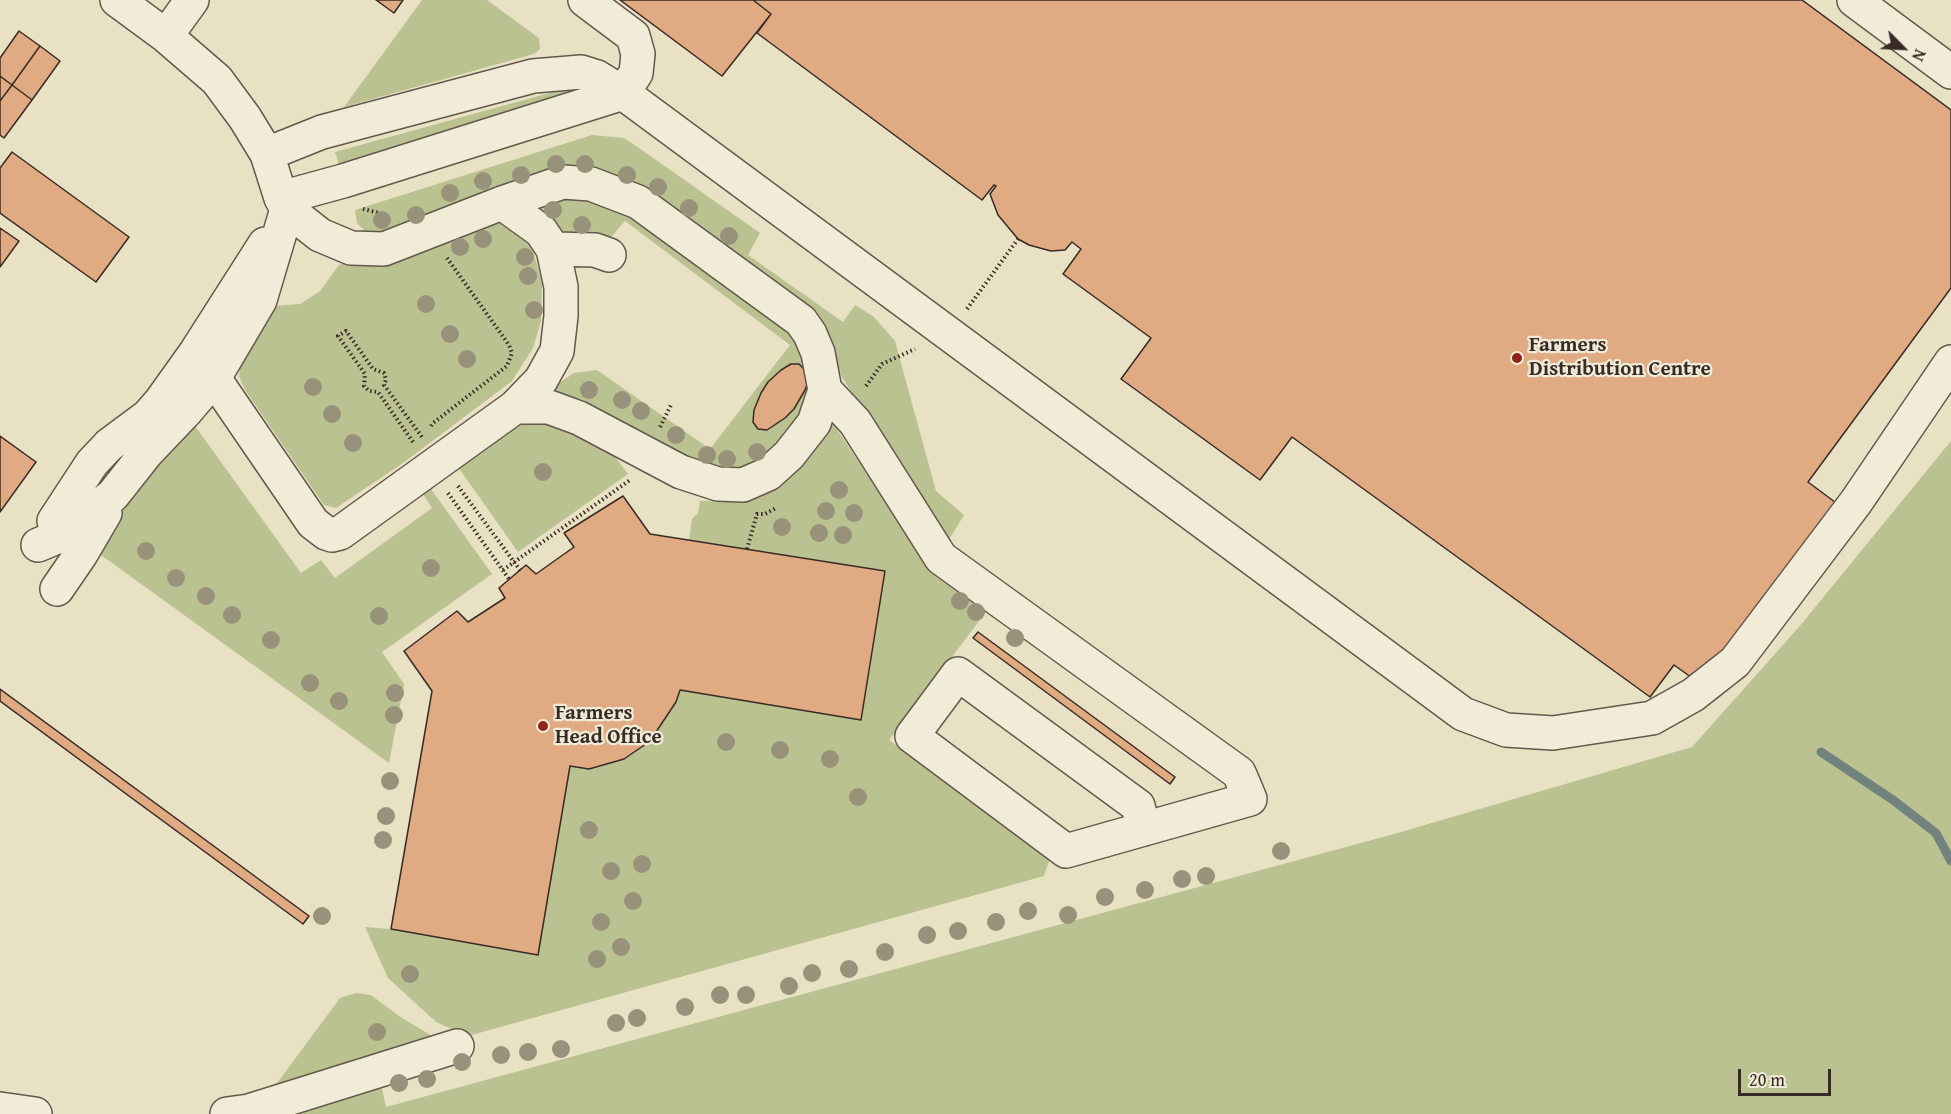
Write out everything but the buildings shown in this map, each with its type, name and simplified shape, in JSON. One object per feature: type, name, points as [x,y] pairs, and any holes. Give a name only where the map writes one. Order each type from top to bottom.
[{"type":"street","points":[[117,0],[166,36],[217,80],[245,118],[267,154],[284,204],[320,235],[351,248],[384,249],[563,182],[591,184],[638,202],[801,321],[810,334],[818,353],[825,390],[814,423],[789,455],[768,474],[743,485],[718,484],[681,472],[579,417],[549,407],[515,407]]},
{"type":"street","points":[[166,36],[192,0]]},
{"type":"street","points":[[205,365],[161,401],[148,416],[109,445],[92,463],[46,533],[69,532],[113,495],[147,452],[187,410],[205,365],[284,204],[343,181],[623,93],[636,73],[638,54],[633,36],[585,0]]},
{"type":"street","points":[[1854,0],[1951,72]]},
{"type":"street","points":[[267,154],[322,132],[534,76],[581,72],[597,77],[623,93],[1463,714],[1506,730],[1552,733],[1652,718],[1693,695],[1735,662],[1856,502],[1951,362]]},
{"type":"street","points":[[205,365],[314,523],[326,533],[333,535],[354,524],[515,407],[541,380],[557,351],[561,316],[561,287],[553,249],[541,231],[502,203]]},
{"type":"street","points":[[553,249],[596,250],[609,255]]},
{"type":"street","points":[[825,390],[855,422],[941,558],[1239,773],[1250,799],[1144,829],[1066,851],[912,736],[958,674],[1137,806],[1144,829]]},
{"type":"street","points":[[57,589],[102,519],[113,495]]},
{"type":"street","points":[[227,1114],[249,1111],[457,1047]]},
{"type":"street","points":[[0,1109],[35,1114]]},
{"type":"path","points":[[357,206],[367,211],[394,217],[420,235],[449,260],[509,345],[512,353],[507,366],[433,423],[430,434],[446,457]]},
{"type":"path","points":[[847,414],[882,364],[949,333],[1018,239]]},
{"type":"path","points":[[502,570],[633,477],[672,403]]},
{"type":"path","points":[[747,549],[757,514],[765,514],[775,509],[782,500]]},
{"type":"green space","points":[[422,0],[487,0],[539,38],[540,49],[534,54],[344,107]]},
{"type":"green space","points":[[564,89],[567,100],[339,164],[335,152]]},
{"type":"green space","points":[[592,135],[624,138],[639,148],[760,233],[748,255],[843,322],[855,305],[874,317],[895,341],[936,491],[964,515],[942,551],[842,377],[823,330],[602,176],[377,236],[365,231],[357,223],[355,210]]},
{"type":"green space","points":[[580,196],[625,207],[794,334],[808,356],[811,401],[770,457],[736,469],[714,467],[687,460],[582,399],[550,396],[553,387],[574,373],[597,370],[710,449],[790,345],[625,221],[606,243],[568,235],[542,218],[529,201]],"holes":[[[791,364],[799,364],[806,371],[805,390],[794,409],[767,430],[758,429],[753,422],[754,410],[761,393],[768,382],[781,370]]]},
{"type":"green space","points":[[496,222],[521,233],[533,250],[542,284],[541,321],[533,348],[512,381],[403,463],[336,508],[324,505],[245,390],[239,376],[242,351],[272,306],[300,304],[320,291],[339,265]]},
{"type":"green space","points":[[205,399],[213,408],[195,426],[301,573],[321,560],[335,578],[432,508],[421,491],[428,485],[492,574],[382,652],[404,684],[389,763],[94,550]]},
{"type":"green space","points":[[830,419],[921,555],[989,608],[889,740],[1051,856],[1044,876],[468,1036],[436,1022],[388,978],[365,927],[391,929],[537,955],[570,766],[589,769],[625,759],[643,746],[656,732],[676,702],[680,690],[861,720],[885,571],[689,540],[692,519],[698,513],[700,501],[737,500]]},
{"type":"green space","points":[[533,420],[566,421],[610,450],[628,474],[518,552],[456,464],[502,430]]},
{"type":"green space","points":[[1951,441],[1951,1114],[268,1114],[380,1080],[386,1107],[1394,834],[1692,747],[1799,627]]},
{"type":"green space","points":[[356,993],[371,995],[399,1016],[445,1044],[269,1094],[340,998]]},
{"type":"waterway","points":[[1821,752],[1893,800],[1936,833],[1951,861]]},
{"type":"place","name":"Farmers Distribution Centre","points":[[1517,358]]},
{"type":"place","name":"Farmers Head Office","points":[[543,726]]}]
